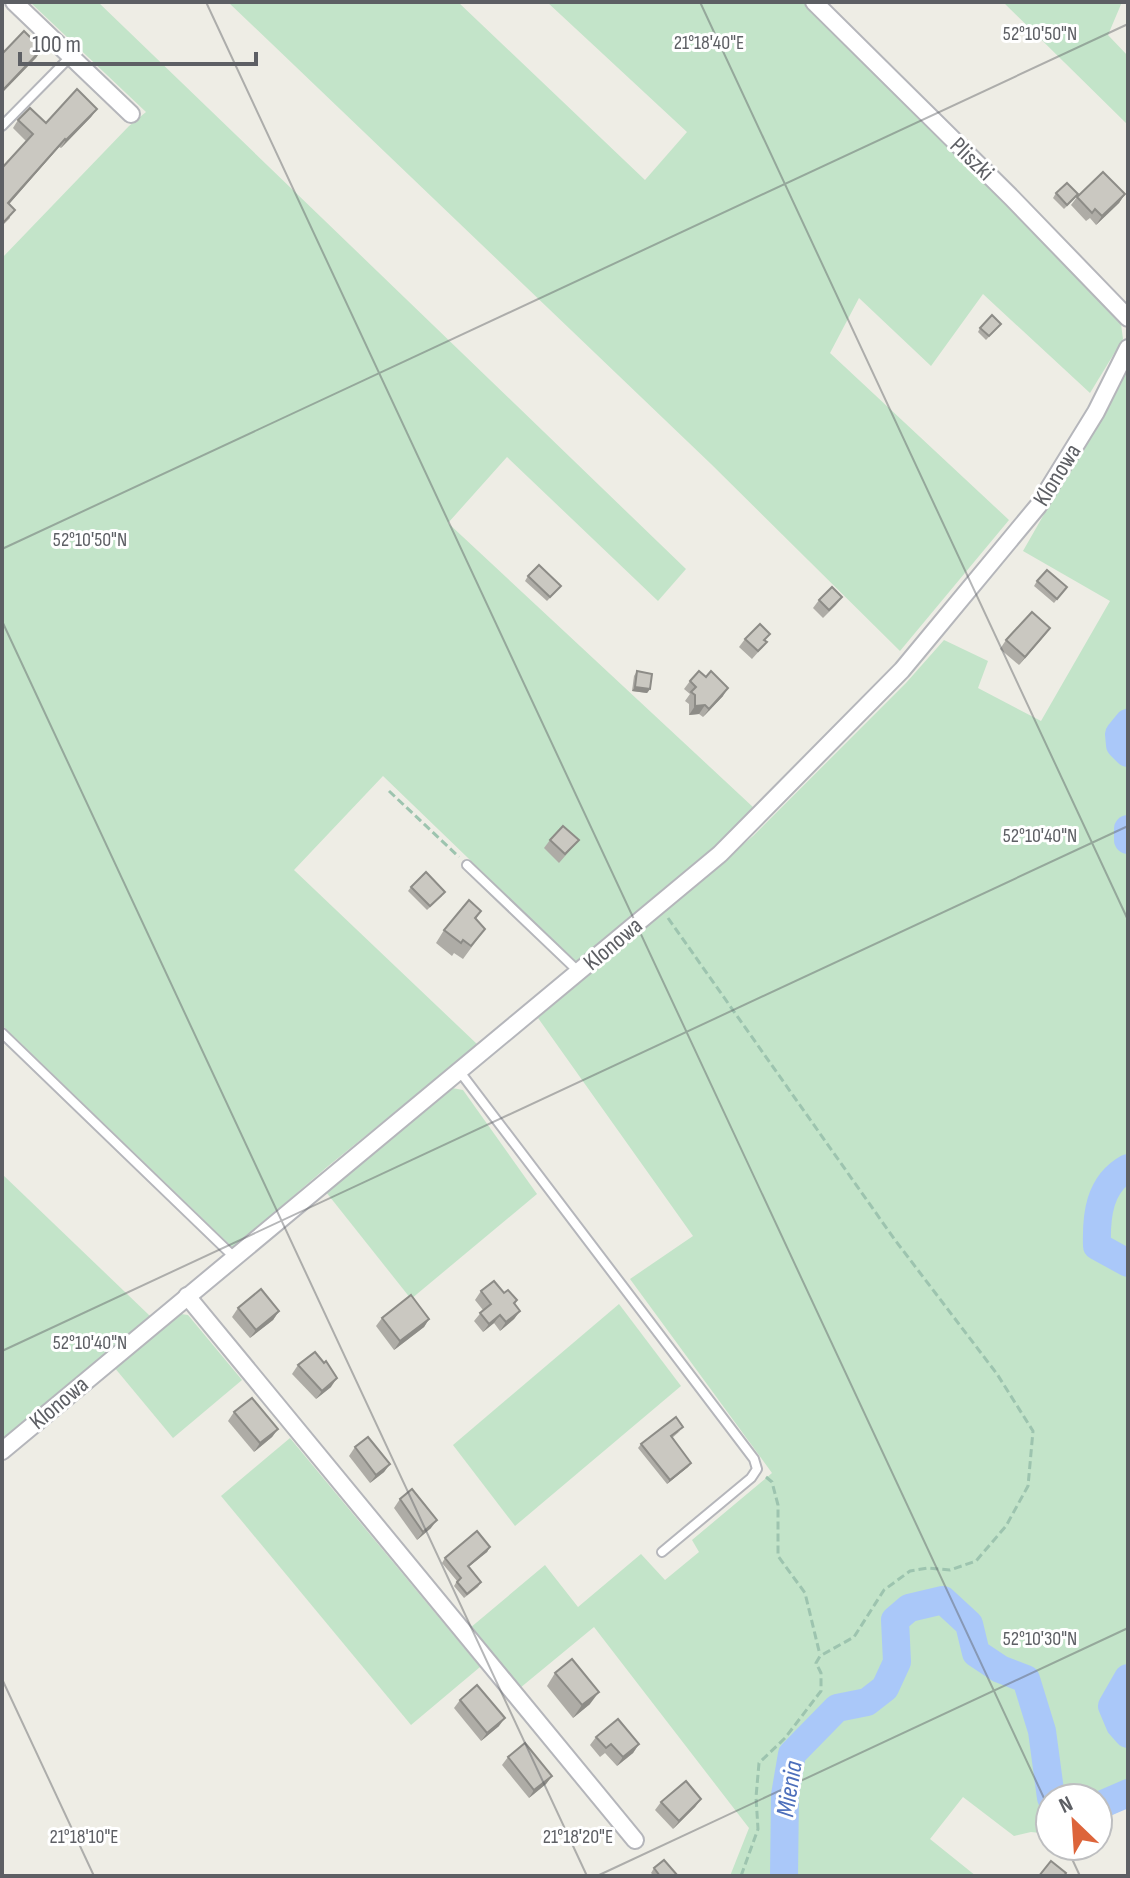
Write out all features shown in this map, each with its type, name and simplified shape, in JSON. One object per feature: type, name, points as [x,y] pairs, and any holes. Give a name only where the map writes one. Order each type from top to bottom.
[{"type":"street","points":[[14,2],[131,114]]},
{"type":"street","name":"Pliszki","points":[[814,2],[1128,318]]},
{"type":"street","name":"Klonowa","points":[[2,1451],[720,854],[902,670],[1038,506],[1096,412],[1128,348]]},
{"type":"street","points":[[187,1296],[635,1840]]},
{"type":"lane","points":[[2,126],[71,56]]},
{"type":"lane","points":[[467,865],[579,973]]},
{"type":"lane","points":[[2,1033],[233,1256]]},
{"type":"lane","points":[[460,1072],[754,1459],[757,1469],[751,1478],[662,1552]]},
{"type":"path","points":[[389,791],[467,865]]},
{"type":"path","points":[[659,905],[895,1240],[997,1374],[1033,1431],[1028,1486],[1006,1526],[976,1561],[950,1570],[928,1568],[910,1571],[884,1590],[854,1637],[820,1656],[816,1663],[821,1673],[821,1691],[785,1738],[759,1763],[756,1797],[758,1829],[741,1876]]},
{"type":"path","points":[[757,1469],[772,1482],[778,1505],[778,1556],[805,1593],[820,1656]]},
{"type":"green space","points":[[30,2],[98,2],[686,569],[658,601],[507,457],[448,523],[754,808],[710,855],[642,908],[578,964],[383,776],[294,870],[478,1045],[233,1248],[2,1025],[2,258],[146,112]]},
{"type":"green space","points":[[228,2],[458,2],[645,180],[687,132],[547,2],[807,2],[982,178],[1121,324],[1123,339],[1090,393],[983,294],[931,366],[859,298],[830,353],[1009,520],[900,651],[711,464]]},
{"type":"green space","points":[[1003,2],[1122,2],[1108,35],[1128,56],[1128,125]]},
{"type":"green space","points":[[1128,367],[1128,1807],[1114,1814],[1114,1782],[1034,1782],[1034,1832],[1014,1836],[963,1797],[930,1839],[976,1876],[730,1876],[749,1828],[594,1627],[520,1688],[470,1628],[545,1565],[578,1607],[641,1554],[665,1580],[699,1552],[692,1540],[772,1473],[630,1279],[693,1236],[538,1018],[753,836],[906,683],[944,640],[988,661],[978,688],[1041,721],[1110,601],[1023,551]]},
{"type":"green space","points":[[452,1088],[463,1090],[537,1194],[411,1299],[326,1192]]},
{"type":"green space","points":[[2,1174],[150,1316],[2,1439]]},
{"type":"green space","points":[[619,1304],[681,1386],[515,1526],[453,1445]]},
{"type":"green space","points":[[181,1314],[188,1315],[242,1380],[173,1438],[114,1367]]},
{"type":"green space","points":[[290,1438],[480,1667],[411,1725],[221,1496]]},
{"type":"water","points":[[1128,705],[1128,736],[1111,733]]},
{"type":"building","points":[[24,31],[42,49],[2,91],[2,54]]},
{"type":"building","points":[[77,89],[97,109],[65,139],[8,203],[15,210],[2,224],[2,168],[33,134],[18,120],[30,108],[46,123]]},
{"type":"building","points":[[1103,172],[1125,194],[1102,216],[1095,209],[1092,213],[1077,197]]},
{"type":"building","points":[[1067,183],[1078,194],[1067,205],[1056,193]]},
{"type":"building","points":[[992,315],[1001,324],[989,336],[980,328]]},
{"type":"building","points":[[539,565],[561,586],[550,597],[528,576]]},
{"type":"building","points":[[1047,570],[1067,587],[1057,599],[1037,581]]},
{"type":"building","points":[[832,587],[842,597],[829,610],[819,600]]},
{"type":"building","points":[[1032,612],[1050,628],[1025,657],[1006,640]]},
{"type":"building","points":[[760,624],[770,634],[758,651],[745,639]]},
{"type":"building","points":[[637,671],[652,674],[650,689],[635,687]]},
{"type":"building","points":[[699,671],[706,677],[711,671],[728,688],[709,709],[705,705],[695,706],[695,695],[691,692],[696,687],[690,681]]},
{"type":"building","points":[[563,826],[579,840],[565,854],[550,840]]},
{"type":"building","points":[[426,872],[445,892],[430,906],[411,887]]},
{"type":"building","points":[[469,900],[481,911],[475,918],[485,929],[471,946],[463,940],[461,943],[444,930]]},
{"type":"building","points":[[494,1281],[504,1293],[508,1290],[517,1300],[514,1303],[520,1311],[506,1322],[500,1315],[489,1324],[480,1313],[491,1304],[481,1291]]},
{"type":"building","points":[[261,1289],[279,1311],[256,1330],[238,1308]]},
{"type":"building","points":[[411,1295],[429,1319],[400,1341],[382,1318]]},
{"type":"building","points":[[315,1352],[324,1363],[326,1361],[337,1378],[322,1391],[298,1365]]},
{"type":"building","points":[[252,1398],[278,1429],[260,1443],[234,1412]]},
{"type":"building","points":[[676,1417],[683,1427],[671,1436],[691,1463],[670,1480],[641,1444]]},
{"type":"building","points":[[368,1437],[390,1464],[376,1475],[355,1447]]},
{"type":"building","points":[[412,1489],[437,1520],[423,1532],[400,1499]]},
{"type":"building","points":[[477,1531],[490,1547],[468,1566],[481,1582],[467,1594],[457,1582],[461,1578],[445,1558]]},
{"type":"building","points":[[572,1659],[599,1692],[582,1705],[555,1673]]},
{"type":"building","points":[[477,1685],[505,1718],[487,1733],[460,1700]]},
{"type":"building","points":[[618,1719],[639,1744],[623,1757],[611,1744],[606,1748],[596,1737]]},
{"type":"building","points":[[525,1743],[552,1776],[534,1790],[508,1757]]},
{"type":"building","points":[[686,1781],[701,1799],[679,1821],[661,1802]]},
{"type":"building","points":[[664,1860],[678,1876],[660,1876],[654,1868]]},
{"type":"building","points":[[1050,1862],[1066,1873],[1064,1876],[1039,1876]]},
{"type":"waterway","name":"Mienia","points":[[1128,723],[1119,734],[1120,745],[1128,753]]},
{"type":"waterway","name":"Mienia","points":[[1128,829],[1128,840]]},
{"type":"waterway","name":"Mienia","points":[[1128,1168],[1105,1192],[1097,1235],[1097,1246],[1128,1263]]},
{"type":"waterway","name":"Mienia","points":[[784,1876],[785,1795],[792,1754],[837,1708],[867,1702],[885,1688],[897,1662],[895,1620],[909,1608],[943,1600],[969,1624],[976,1653],[1000,1669],[1026,1679],[1042,1731],[1049,1782]]},
{"type":"waterway","name":"Mienia","points":[[1128,1678],[1112,1706],[1120,1725],[1128,1734]]},
{"type":"waterway","name":"Mienia","points":[[1114,1799],[1128,1793]]}]
